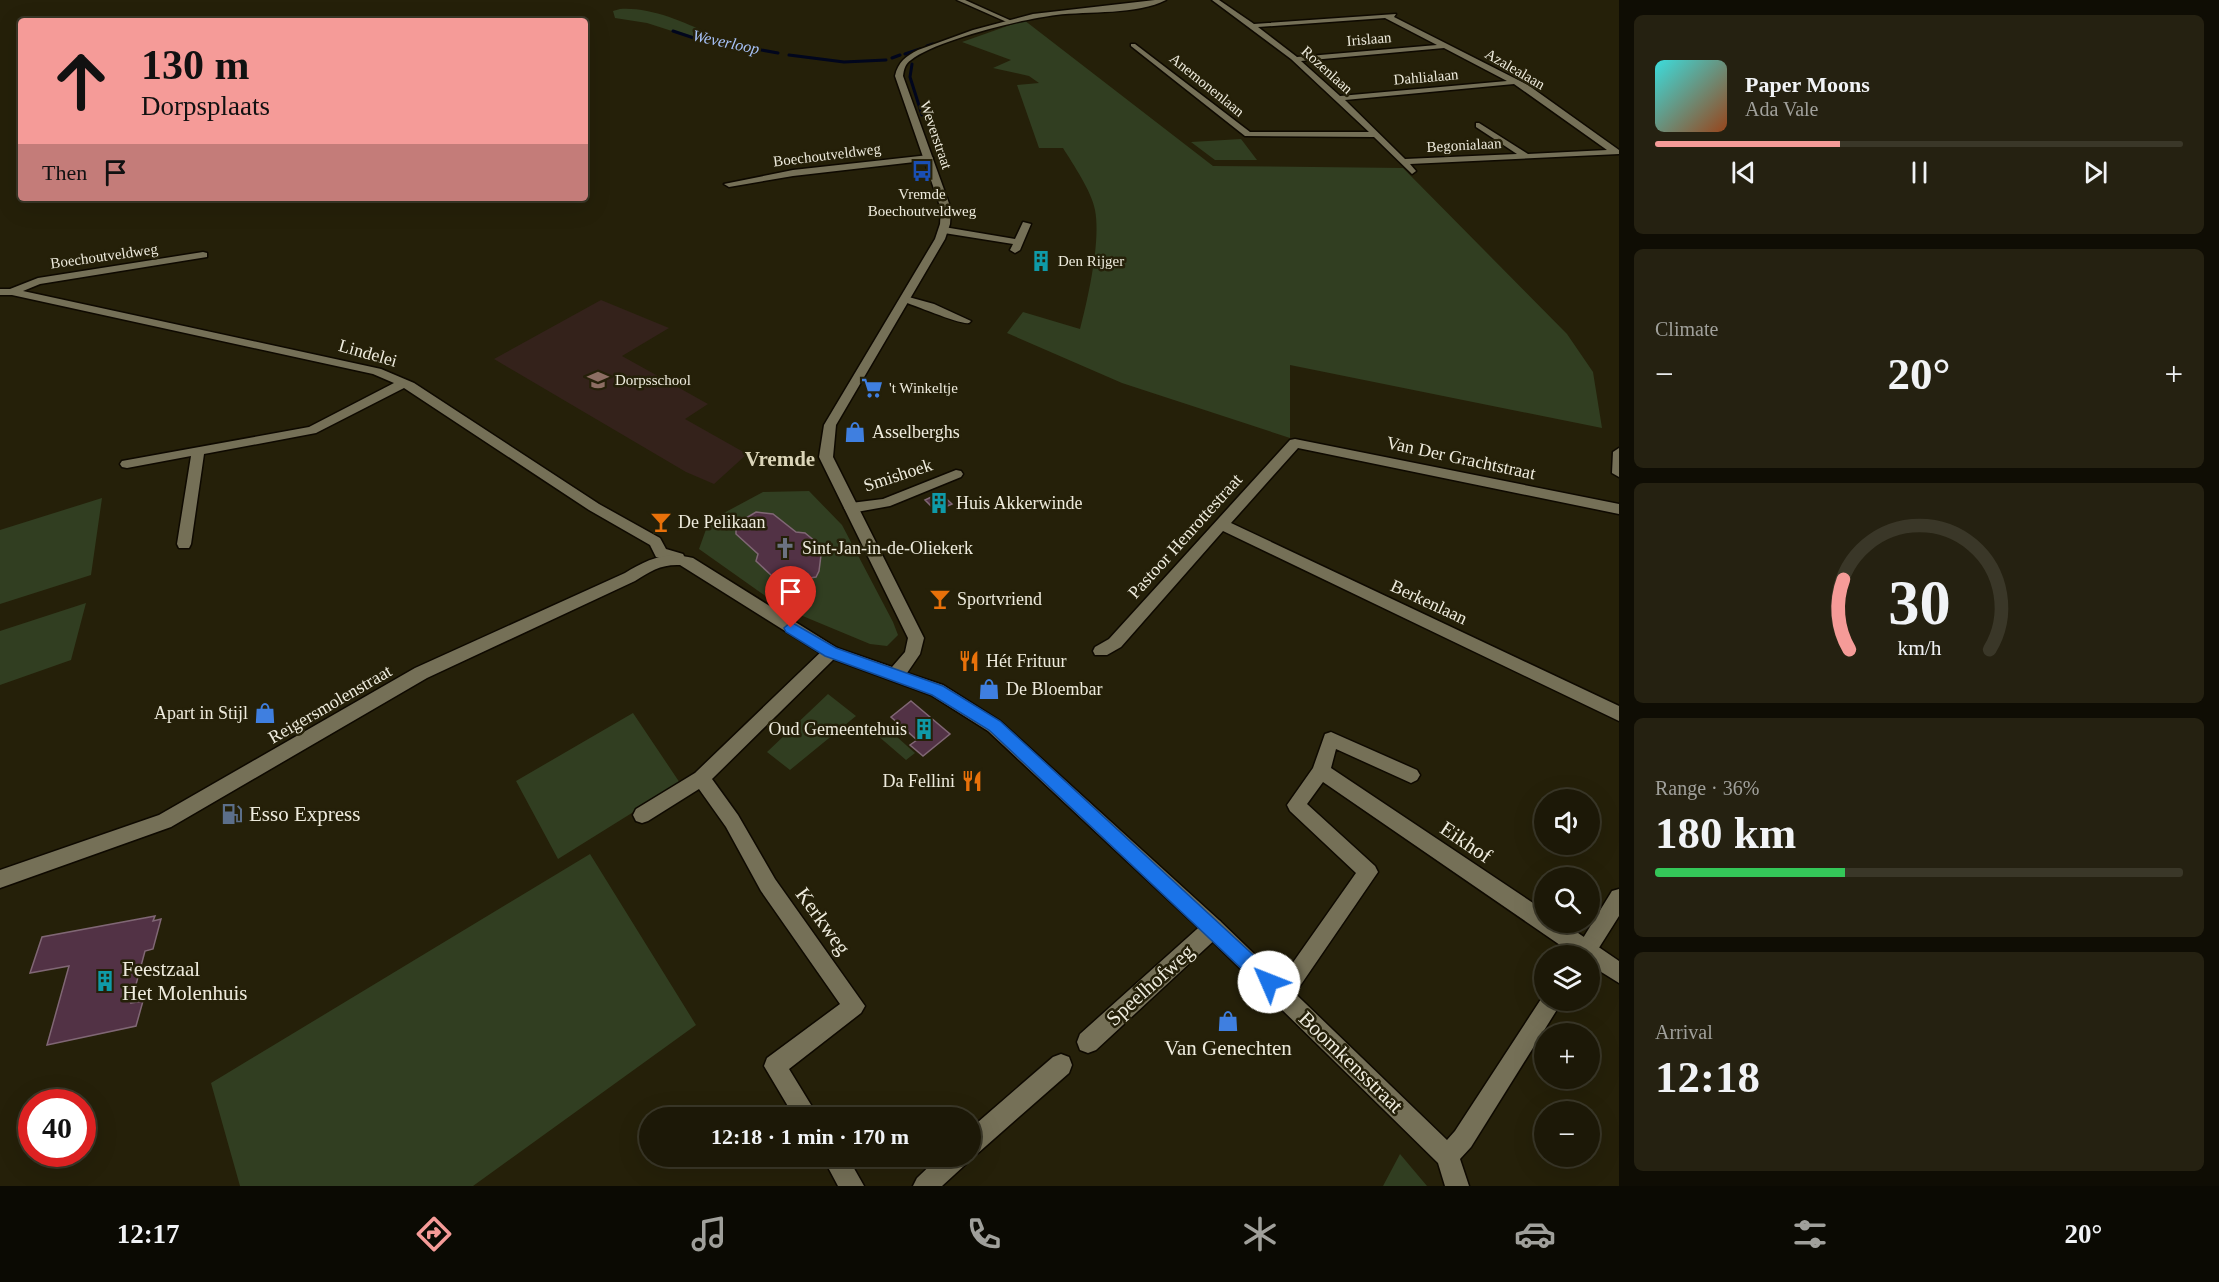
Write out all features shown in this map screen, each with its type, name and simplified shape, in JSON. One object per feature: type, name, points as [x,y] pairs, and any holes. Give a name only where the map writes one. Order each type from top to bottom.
[{"type":"street","points":[[960,0],[1011,22]]},
{"type":"street","name":"Weverstraat","points":[[944,230],[946,209],[899,76],[904,62],[920,52],[1011,22],[1043,14],[1131,7],[1163,0]]},
{"type":"street","name":"Rozenlaan","points":[[1215,0],[1256,25],[1339,98],[1412,171]]},
{"type":"street","name":"Azalealaan","points":[[1256,25],[1385,15],[1515,82],[1616,152]]},
{"type":"street","name":"Anemonenlaan","points":[[1133,45],[1248,134],[1375,135]]},
{"type":"street","name":"Irislaan","points":[[1295,59],[1445,46]]},
{"type":"street","name":"Dahlialaan","points":[[1339,98],[1515,82]]},
{"type":"street","name":"Begonialaan","points":[[1479,125],[1526,156]]},
{"type":"street","name":"Begonialaan","points":[[1402,162],[1616,152]]},
{"type":"street","name":"Boechoutveldweg","points":[[729,184],[793,173],[928,158]]},
{"type":"street","points":[[895,676],[912,654],[916,638],[826,457],[830,425],[944,230],[1016,246],[1026,224]]},
{"type":"street","name":"Boechoutveldweg","points":[[6,292],[38,281],[203,255]]},
{"type":"street","name":"Lindelei","points":[[6,292],[377,370],[404,383],[594,507],[655,542],[661,553],[678,558],[831,652]]},
{"type":"street","points":[[905,299],[930,306],[964,321]]},
{"type":"street","points":[[127,464],[312,430],[404,383]]},
{"type":"street","name":"Van Der Grachtstraat","points":[[1295,443],[1619,509]]},
{"type":"street","name":"Pastoor Henrottestraat","points":[[1101,651],[1115,643],[1295,443]]},
{"type":"street","points":[[184,544],[198,451]]},
{"type":"street","points":[[1619,452],[1619,473]]},
{"type":"street","name":"Smishoek","points":[[851,508],[885,503],[956,474]]},
{"type":"street","name":"Berkenlaan","points":[[1222,525],[1619,714]]},
{"type":"street","name":"Reigersmolenstraat","points":[[0,879],[165,821],[421,674],[630,577],[653,562],[678,558]]},
{"type":"street","points":[[642,815],[701,778],[831,652]]},
{"type":"street","name":"Boomkensstraat","points":[[831,652],[937,690],[994,726],[1213,928],[1448,1156]]},
{"type":"street","points":[[1282,995],[1368,872],[1296,805],[1321,771],[1331,739],[1411,775]]},
{"type":"street","name":"Eikhof","points":[[1321,771],[1571,945]]},
{"type":"street","name":"Kerkweg","points":[[701,778],[732,822],[768,885],[854,1006],[774,1066],[801,1107]]},
{"type":"street","points":[[1588,945],[1619,898]]},
{"type":"street","name":"Speelhofweg","points":[[1088,1042],[1213,928]]},
{"type":"street","name":"Eikhof","points":[[1600,963],[1619,974]]},
{"type":"street","points":[[1457,1186],[1448,1156],[1463,1138],[1545,1011]]},
{"type":"street","points":[[981,1135],[1061,1065]]},
{"type":"street","points":[[840,1167],[852,1186]]},
{"type":"street","points":[[925,1186],[946,1167]]},
{"type":"shaded area","name":"Dorpsschool","points":[[601,300],[669,328],[622,356],[708,404],[685,419],[747,454],[714,484],[686,472],[494,359]]},
{"type":"green space","points":[[620,9],[654,13],[709,34],[701,38],[781,53],[700,40],[647,23],[615,18],[613,11]]},
{"type":"green space","points":[[1024,20],[1213,166],[1403,168],[1567,334],[1593,372],[1602,428],[1290,365],[1290,438],[1122,383],[1007,333],[1023,312],[1080,329],[1090,286],[1096,237],[1093,203],[1082,178],[1063,148],[1039,148],[1017,85],[1039,83],[1029,76],[993,68],[1011,60],[962,42]]},
{"type":"green space","points":[[1241,139],[1257,160],[1215,160],[1191,142]]},
{"type":"green space","points":[[809,491],[842,525],[893,622],[898,635],[887,646],[870,644],[781,607],[699,549],[709,521],[763,492]]},
{"type":"green space","points":[[102,498],[91,575],[0,604],[0,530]]},
{"type":"green space","points":[[86,603],[71,660],[0,685],[0,631]]},
{"type":"green space","points":[[828,694],[856,716],[790,770],[767,752]]},
{"type":"green space","points":[[633,713],[680,783],[558,859],[516,781]]},
{"type":"green space","points":[[879,721],[915,753],[906,760],[870,729]]},
{"type":"green space","points":[[590,854],[696,1025],[473,1186],[240,1186],[211,1083]]},
{"type":"green space","points":[[1400,1154],[1427,1186],[1383,1186]]},
{"type":"building","name":"Huis Akkerwinde","points":[[940,493],[952,504],[936,511],[925,500]]},
{"type":"building","name":"Sint-Jan-in-de-Oliekerk","points":[[756,512],[773,514],[796,532],[805,533],[822,547],[816,577],[803,579],[794,575],[772,576],[756,561],[758,554],[736,534],[736,524]]},
{"type":"building","name":"Oud Gemeentehuis","points":[[911,701],[950,734],[923,756],[910,745],[917,740],[891,717]]},
{"type":"building","name":"Feestzaal Het Molenhuis","points":[[155,916],[153,921],[161,919],[153,949],[145,951],[131,1003],[143,1001],[136,1026],[47,1045],[69,966],[30,973],[42,937]]},
{"type":"waterway","name":"Weverloop","points":[[673,31],[694,38],[778,53]]},
{"type":"waterway","name":"Weverloop","points":[[927,46],[933,44]]},
{"type":"waterway","name":"Weverloop","points":[[905,54],[920,49]]},
{"type":"waterway","name":"Weverloop","points":[[789,55],[844,62],[886,60]]},
{"type":"waterway","name":"Weverloop","points":[[892,58],[900,55]]},
{"type":"waterway","points":[[912,64],[910,77],[922,115]]},
{"type":"place","name":"Vremde Boechoutveldweg","points":[[922,171]]},
{"type":"place","name":"Den Rijger","points":[[1041,261]]},
{"type":"place","name":"Dorpsschool","points":[[598,380]]},
{"type":"place","name":"'t Winkeltje","points":[[872,388]]},
{"type":"place","name":"Asselberghs","points":[[855,432]]},
{"type":"place","name":"Huis Akkerwinde","points":[[939,503]]},
{"type":"place","name":"De Pelikaan","points":[[661,522]]},
{"type":"place","name":"Sint-Jan-in-de-Oliekerk","points":[[785,548]]},
{"type":"place","name":"Sportvriend","points":[[940,599]]},
{"type":"place","name":"Hét Frituur","points":[[969,661]]},
{"type":"place","name":"De Bloembar","points":[[989,689]]},
{"type":"place","name":"Apart in Stijl","points":[[265,713]]},
{"type":"place","name":"Oud Gemeentehuis","points":[[924,729]]},
{"type":"place","name":"Da Fellini","points":[[972,781]]},
{"type":"place","name":"Esso Express","points":[[232,814]]},
{"type":"place","name":"Feestzaal Het Molenhuis","points":[[105,981]]},
{"type":"place","name":"Van Genechten","points":[[1228,1021]]},
{"type":"district","name":"Vremde","points":[[780,459]]},
{"type":"route","points":[[791,628],[831,652],[937,690],[994,726],[1269,982]]}]
